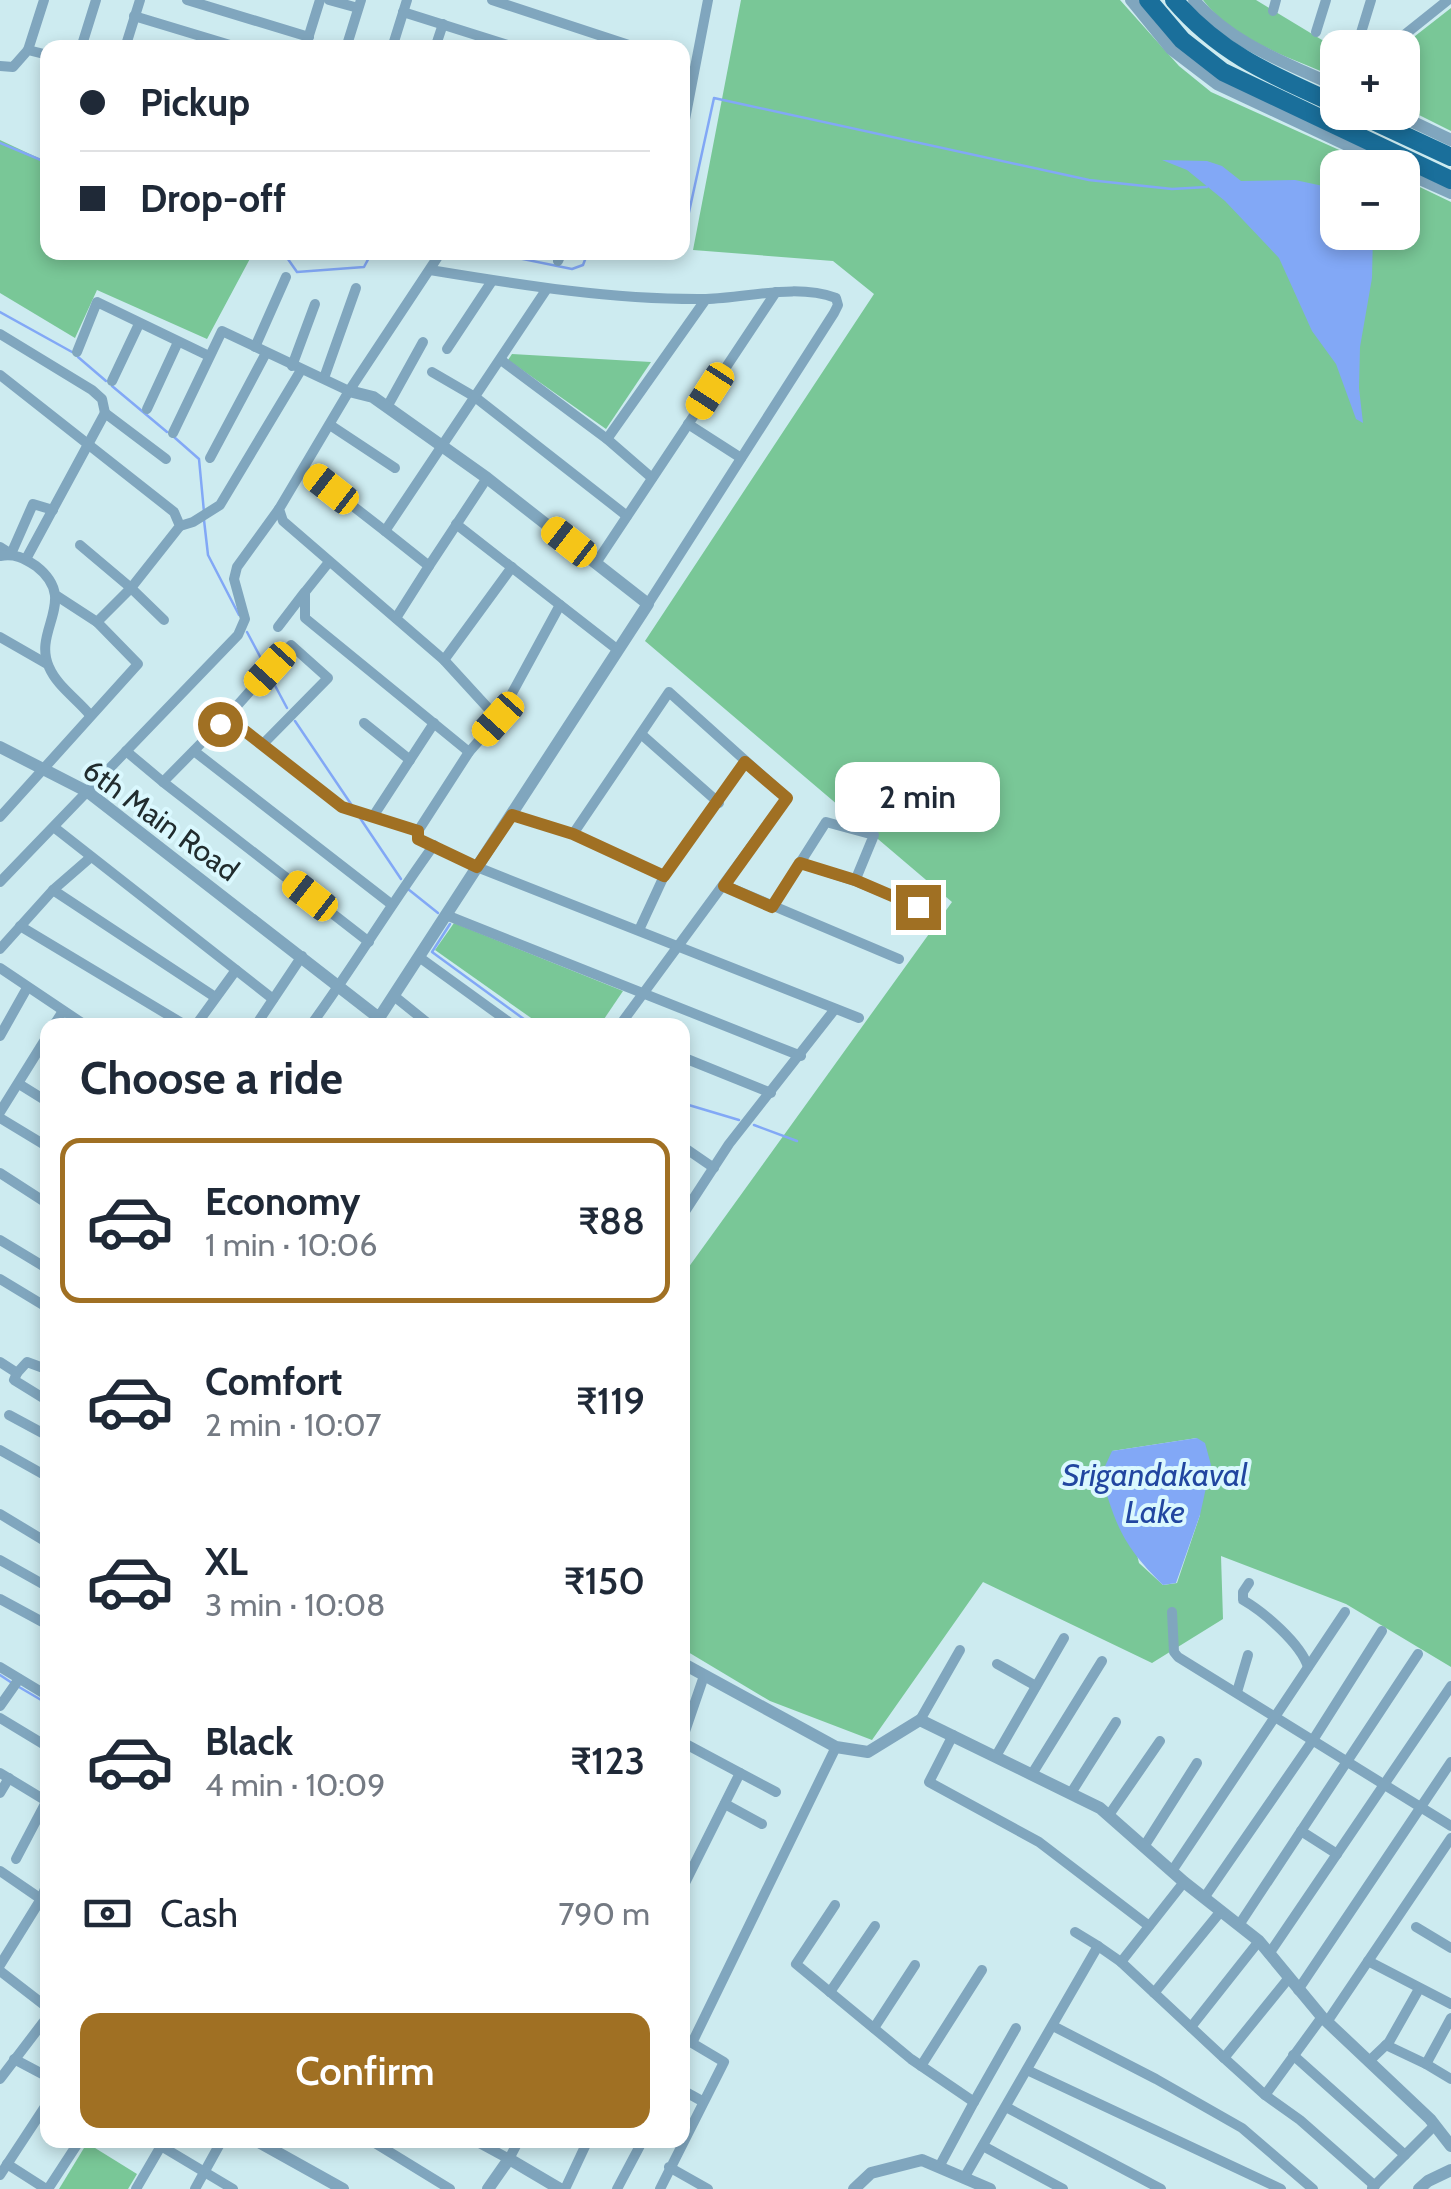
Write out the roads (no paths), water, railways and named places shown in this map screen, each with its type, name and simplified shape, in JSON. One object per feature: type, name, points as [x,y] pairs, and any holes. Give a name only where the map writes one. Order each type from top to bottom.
[{"type":"main road","points":[[1148,0],[1182,40],[1223,72],[1451,180]]},
{"type":"main road","points":[[1174,0],[1197,26],[1233,55],[1320,96]]},
{"type":"main road","points":[[1393,130],[1451,157]]},
{"type":"street","points":[[0,66],[13,67],[28,50],[44,0]]},
{"type":"street","points":[[84,40],[96,0]]},
{"type":"street","points":[[126,40],[140,0]]},
{"type":"street","points":[[188,0],[301,40]]},
{"type":"street","points":[[308,40],[320,0]]},
{"type":"street","points":[[330,0],[359,4],[348,40]]},
{"type":"street","points":[[394,40],[407,0]]},
{"type":"street","points":[[492,0],[614,40]]},
{"type":"street","points":[[690,85],[708,0]]},
{"type":"street","points":[[1131,0],[1171,50],[1217,84],[1358,150]]},
{"type":"street","points":[[1194,0],[1207,16],[1243,42],[1320,78]]},
{"type":"street","points":[[1316,32],[1326,0]]},
{"type":"street","points":[[1362,30],[1370,0]]},
{"type":"street","points":[[1410,30],[1448,0]]},
{"type":"street","points":[[403,12],[492,40]]},
{"type":"street","points":[[134,16],[214,40]]},
{"type":"street","points":[[438,40],[443,24]]},
{"type":"street","points":[[475,40],[477,35]]},
{"type":"street","points":[[28,50],[40,53]]},
{"type":"street","points":[[690,64],[695,66]]},
{"type":"street","points":[[1420,125],[1451,140]]},
{"type":"street","points":[[1420,179],[1451,194]]},
{"type":"street","points":[[0,882],[238,635],[245,620],[234,578],[237,566],[279,509],[350,391],[436,260]]},
{"type":"street","points":[[380,1018],[838,305],[836,298],[826,294],[776,292],[706,299],[546,290],[431,268]]},
{"type":"street","points":[[255,347],[286,277]]},
{"type":"street","points":[[447,349],[492,281]]},
{"type":"street","points":[[324,378],[356,288]]},
{"type":"street","points":[[385,532],[546,290]]},
{"type":"street","points":[[596,562],[776,292]]},
{"type":"street","points":[[607,439],[706,299]]},
{"type":"street","points":[[77,352],[97,302],[209,356]]},
{"type":"street","points":[[97,622],[132,588],[180,526],[220,505],[296,368],[315,304]]},
{"type":"street","points":[[112,381],[139,324]]},
{"type":"street","points":[[173,433],[222,331],[296,368],[373,398],[486,478],[648,604]]},
{"type":"street","points":[[0,334],[92,390],[102,399],[105,413],[26,559]]},
{"type":"street","points":[[147,408],[178,342]]},
{"type":"street","points":[[387,408],[424,342]]},
{"type":"street","points":[[210,458],[266,353]]},
{"type":"street","points":[[501,360],[607,439],[652,478]]},
{"type":"street","points":[[432,372],[475,397],[627,516]]},
{"type":"street","points":[[0,375],[174,512],[180,526]]},
{"type":"street","points":[[105,413],[166,460]]},
{"type":"street","points":[[688,424],[741,458]]},
{"type":"street","points":[[330,425],[394,468]]},
{"type":"street","points":[[304,468],[428,566]]},
{"type":"street","points":[[396,618],[486,478]]},
{"type":"street","points":[[2,813],[46,770],[90,714],[138,664],[97,622],[57,596],[44,572],[26,559],[4,552],[33,504],[53,510]]},
{"type":"street","points":[[279,509],[283,522],[444,660],[498,719]]},
{"type":"street","points":[[456,524],[618,650]]},
{"type":"street","points":[[80,546],[164,620]]},
{"type":"street","points":[[278,627],[329,562]]},
{"type":"street","points":[[444,660],[512,568]]},
{"type":"street","points":[[305,592],[305,618],[470,752]]},
{"type":"street","points":[[47,664],[46,645],[57,596]]},
{"type":"street","points":[[560,605],[498,719],[470,752],[418,831],[418,839],[477,867],[859,1018]]},
{"type":"street","points":[[0,637],[47,664],[90,714]]},
{"type":"street","points":[[163,782],[291,645],[328,678],[262,744]]},
{"type":"street","points":[[573,834],[669,692],[787,798],[625,1018]]},
{"type":"street","points":[[227,717],[342,807],[418,831]]},
{"type":"street","points":[[364,722],[410,760]]},
{"type":"street","points":[[374,815],[434,723]]},
{"type":"street","points":[[641,734],[719,803]]},
{"type":"street","name":"6th Main Road","points":[[0,747],[88,792],[340,986],[373,1018]]},
{"type":"street","points":[[126,751],[369,942]]},
{"type":"street","points":[[194,751],[390,904]]},
{"type":"street","points":[[639,930],[664,876],[745,762]]},
{"type":"street","points":[[512,815],[573,834],[664,876]]},
{"type":"street","points":[[772,907],[826,822],[874,835],[855,880]]},
{"type":"street","points":[[55,828],[273,999]]},
{"type":"street","points":[[316,1018],[369,942],[390,904],[434,846]]},
{"type":"street","points":[[0,949],[53,890],[90,857]]},
{"type":"street","points":[[800,863],[855,880],[918,907]]},
{"type":"street","points":[[724,886],[900,960]]},
{"type":"street","points":[[53,890],[215,997]]},
{"type":"street","points":[[446,915],[801,1056]]},
{"type":"street","points":[[20,926],[173,1018]]},
{"type":"street","points":[[261,1018],[302,956]]},
{"type":"street","points":[[419,957],[503,1018]]},
{"type":"street","points":[[0,968],[74,1018]]},
{"type":"street","points":[[201,1018],[236,970]]},
{"type":"street","points":[[0,1036],[4,1019],[27,988]]},
{"type":"street","points":[[394,996],[421,1018]]},
{"type":"street","points":[[690,1198],[835,1009]]},
{"type":"street","points":[[58,1018],[63,1011]]},
{"type":"street","points":[[40,1055],[0,1115],[40,1142]]},
{"type":"street","points":[[690,1061],[770,1093]]},
{"type":"street","points":[[19,1084],[40,1097]]},
{"type":"street","points":[[690,1152],[714,1168]]},
{"type":"street","points":[[0,1173],[40,1199]]},
{"type":"street","points":[[0,1240],[40,1263]]},
{"type":"street","points":[[0,1279],[40,1303]]},
{"type":"street","points":[[0,1362],[17,1372]]},
{"type":"street","points":[[40,1367],[27,1362],[14,1380],[40,1395]]},
{"type":"street","points":[[9,1415],[40,1432]]},
{"type":"street","points":[[0,1450],[40,1472]]},
{"type":"street","points":[[0,1514],[40,1538]]},
{"type":"street","points":[[0,1560],[40,1582]]},
{"type":"street","points":[[1250,1583],[1242,1592],[1243,1600],[1257,1607],[1304,1652],[1308,1667]]},
{"type":"street","points":[[0,1600],[40,1621]]},
{"type":"street","points":[[1172,1612],[1174,1652],[1178,1658],[1451,1826]]},
{"type":"street","points":[[1172,1871],[1345,1612]]},
{"type":"street","points":[[1204,1898],[1313,1740],[1382,1631]]},
{"type":"street","points":[[996,1756],[1064,1638]]},
{"type":"street","points":[[690,1668],[836,1747],[868,1752],[920,1720],[960,1650]]},
{"type":"street","points":[[1238,1925],[1418,1654]]},
{"type":"street","points":[[1237,1692],[1248,1655]]},
{"type":"street","points":[[1032,1774],[1102,1662]]},
{"type":"street","points":[[997,1664],[1036,1686]]},
{"type":"street","points":[[0,1667],[17,1683],[40,1693]]},
{"type":"street","points":[[690,1719],[704,1676]]},
{"type":"street","points":[[0,1706],[17,1683]]},
{"type":"street","points":[[1269,1954],[1451,1686]]},
{"type":"street","points":[[0,1718],[40,1742]]},
{"type":"street","points":[[920,1720],[1109,1815],[1184,1882],[1259,1941],[1324,2019],[1435,2125],[1451,2146]]},
{"type":"street","points":[[1071,1793],[1116,1722]]},
{"type":"street","points":[[953,1734],[929,1782],[1039,1842],[1149,1926]]},
{"type":"street","points":[[1109,1815],[1160,1741]]},
{"type":"street","points":[[690,1744],[776,1792]]},
{"type":"street","points":[[690,2035],[836,1747]]},
{"type":"street","points":[[1298,1990],[1451,1762]]},
{"type":"street","points":[[1145,1846],[1197,1763]]},
{"type":"street","points":[[690,1873],[740,1773]]},
{"type":"street","points":[[0,1793],[4,1775],[40,1798]]},
{"type":"street","points":[[724,1804],[762,1824]]},
{"type":"street","points":[[16,1860],[40,1815]]},
{"type":"street","points":[[1301,1831],[1337,1854]]},
{"type":"street","points":[[1265,2095],[1368,1961],[1451,1838]]},
{"type":"street","points":[[0,1871],[40,1898]]},
{"type":"street","points":[[1121,1962],[1184,1882]]},
{"type":"street","points":[[40,1901],[0,1968],[40,2001]]},
{"type":"street","points":[[835,1906],[796,1964],[922,2066],[974,2102]]},
{"type":"street","points":[[1154,1993],[1221,1912]]},
{"type":"street","points":[[830,1992],[875,1926]]},
{"type":"street","points":[[1416,1927],[1451,1948]]},
{"type":"street","points":[[1075,1932],[1121,1962],[1265,2095],[1300,2120],[1373,2187],[1435,2125]]},
{"type":"street","points":[[1191,2027],[1259,1941]]},
{"type":"street","points":[[964,2178],[1098,1946]]},
{"type":"street","points":[[1368,1961],[1451,2004]]},
{"type":"street","points":[[874,2028],[915,1964]]},
{"type":"street","points":[[922,2066],[982,1970]]},
{"type":"street","points":[[1224,2058],[1288,1978]]},
{"type":"street","points":[[1370,2061],[1386,2046],[1419,1989]]},
{"type":"street","points":[[1426,2064],[1451,2018]]},
{"type":"street","points":[[0,2079],[40,2026]]},
{"type":"street","points":[[1052,2026],[1242,2128],[1313,2189]]},
{"type":"street","points":[[939,2167],[1016,2028]]},
{"type":"street","points":[[690,2043],[724,2062],[690,2126]]},
{"type":"street","points":[[1386,2046],[1451,2078]]},
{"type":"street","points":[[1293,2055],[1404,2156]]},
{"type":"street","points":[[14,2059],[40,2073]]},
{"type":"street","points":[[1027,2070],[1281,2189]]},
{"type":"street","points":[[690,2094],[702,2101]]},
{"type":"street","points":[[1006,2107],[1161,2189]]},
{"type":"street","points":[[0,2175],[40,2114]]},
{"type":"street","points":[[982,2146],[1063,2189]]},
{"type":"street","points":[[7,2164],[47,2189],[75,2148]]},
{"type":"street","points":[[136,2189],[154,2148]]},
{"type":"street","points":[[164,2148],[233,2189]]},
{"type":"street","points":[[195,2189],[218,2148]]},
{"type":"street","points":[[269,2148],[343,2189]]},
{"type":"street","points":[[383,2148],[450,2189]]},
{"type":"street","points":[[390,2152],[393,2148]]},
{"type":"street","points":[[489,2148],[563,2189],[584,2148]]},
{"type":"street","points":[[488,2189],[515,2148]]},
{"type":"street","points":[[617,2189],[639,2148]]},
{"type":"street","points":[[660,2189],[679,2148]]},
{"type":"street","points":[[427,2174],[435,2160]]},
{"type":"street","points":[[859,2188],[871,2172],[922,2160],[990,2189]]},
{"type":"street","points":[[670,2167],[708,2189]]},
{"type":"street","points":[[1420,2189],[1428,2180],[1451,2170]]},
{"type":"water","points":[[1162,160],[1207,161],[1222,166],[1241,181],[1295,180],[1320,185],[1320,250],[1373,250],[1360,347],[1363,423],[1356,419],[1336,364],[1312,331],[1279,258],[1225,201],[1187,170]]},
{"type":"water","name":"Srigandakaval Lake","points":[[1197,1438],[1205,1443],[1211,1465],[1200,1515],[1176,1583],[1163,1585],[1123,1535],[1101,1475],[1112,1451]]},
{"type":"waterway","points":[[690,208],[714,98],[1089,180],[1172,189],[1207,187]]},
{"type":"waterway","points":[[0,143],[40,160]]},
{"type":"waterway","points":[[289,260],[297,272],[364,267],[368,260]]},
{"type":"waterway","points":[[528,260],[572,269],[583,265],[585,260]]},
{"type":"waterway","points":[[0,312],[72,352]]},
{"type":"waterway","points":[[78,357],[106,381]]},
{"type":"waterway","points":[[112,386],[167,432]]},
{"type":"waterway","points":[[174,437],[199,459],[204,512]]},
{"type":"waterway","points":[[204,520],[208,555],[239,615]]},
{"type":"waterway","points":[[247,632],[264,664]]},
{"type":"waterway","points":[[271,678],[287,708]]},
{"type":"waterway","points":[[295,721],[353,807]]},
{"type":"waterway","points":[[360,818],[401,879]]},
{"type":"waterway","points":[[408,889],[438,913]]},
{"type":"waterway","points":[[450,924],[432,952],[522,1018]]},
{"type":"waterway","points":[[690,1105],[739,1120]]},
{"type":"waterway","points":[[754,1125],[797,1141]]},
{"type":"waterway","points":[[0,1675],[12,1683]]},
{"type":"waterway","points":[[19,1687],[40,1699]]}]
